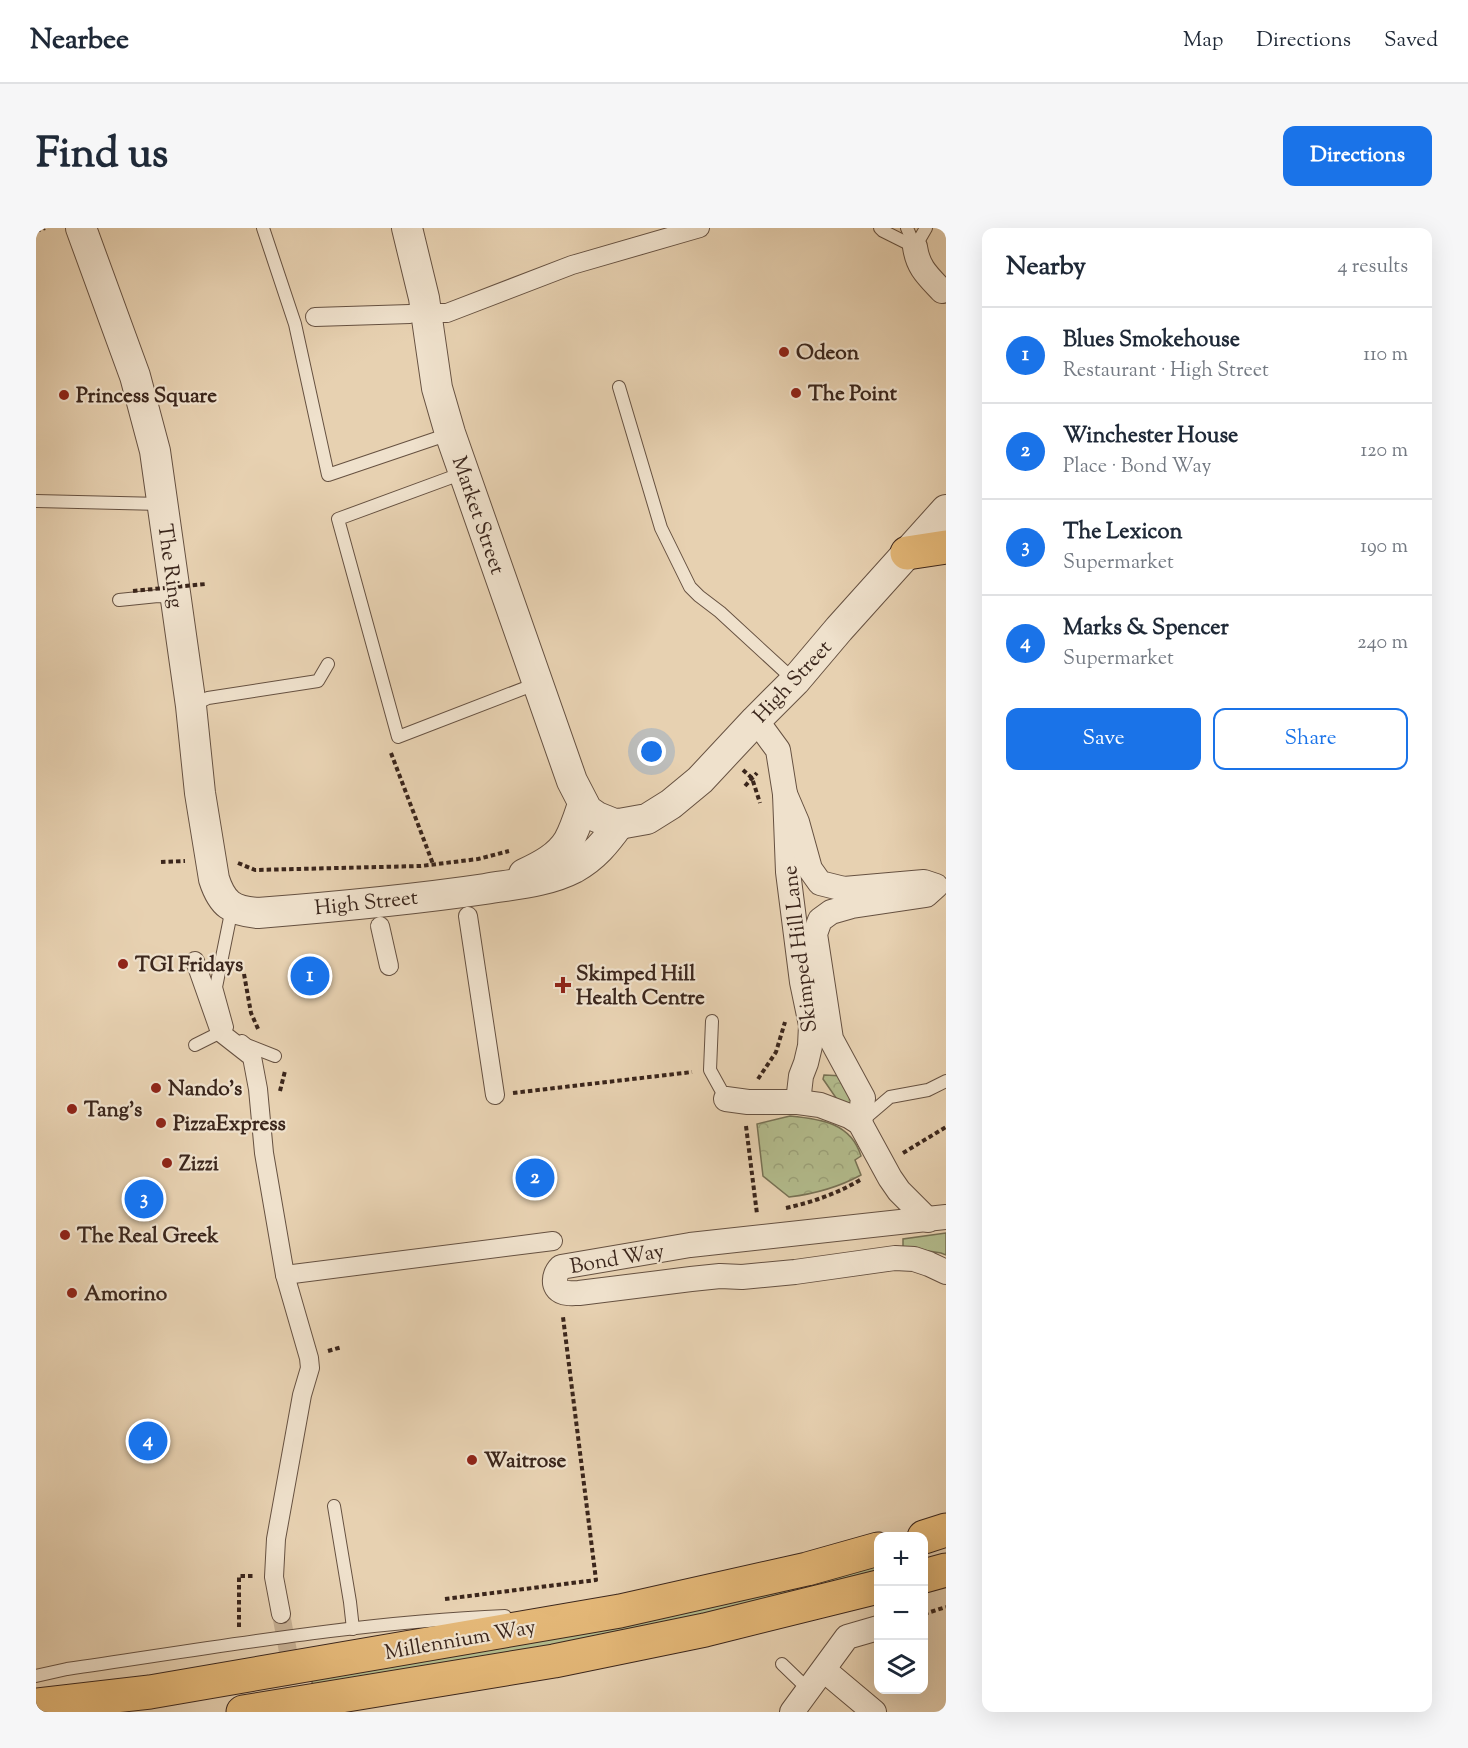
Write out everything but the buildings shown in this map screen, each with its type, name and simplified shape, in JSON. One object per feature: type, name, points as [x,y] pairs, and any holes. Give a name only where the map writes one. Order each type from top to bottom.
[{"type":"main road","points":[[907,554],[946,547]]},
{"type":"main road","points":[[928,1536],[946,1530]]},
{"type":"main road","name":"Millennium Way","points":[[36,1705],[150,1692],[620,1611],[807,1569],[874,1551]]},
{"type":"main road","points":[[928,1575],[946,1570]]},
{"type":"main road","name":"Millennium Way","points":[[261,1710],[554,1660],[705,1630],[874,1588]]},
{"type":"street","name":"The Ring","points":[[81,228],[135,376],[155,451],[191,706],[200,793],[213,871],[217,888],[232,908]]},
{"type":"street","name":"Market Street","points":[[407,228],[424,298],[437,388],[450,433],[572,781],[581,800]]},
{"type":"street","points":[[437,313],[447,313],[572,265],[699,228]]},
{"type":"street","points":[[916,234],[917,258],[921,268],[942,291]]},
{"type":"street","points":[[315,317],[410,314]]},
{"type":"street","name":"High Street","points":[[232,908],[243,912],[258,913],[442,895],[544,879],[574,868],[601,849],[619,824],[647,819],[671,804],[700,780],[795,681],[946,510]]},
{"type":"street","name":"Skimped Hill Lane","points":[[756,720],[778,750],[785,794],[788,872],[802,982],[811,1025],[810,1046],[801,1076],[798,1102]]},
{"type":"street","name":"Skimped Hill Lane","points":[[785,794],[797,822],[810,868],[820,883],[844,889],[924,882],[936,886],[926,895],[852,906],[831,912],[820,920],[816,934],[831,1039],[863,1098],[860,1123],[899,1191],[937,1218]]},
{"type":"street","points":[[581,800],[587,810],[597,817],[619,824]]},
{"type":"street","name":"High Street","points":[[500,886],[545,864],[562,849],[569,840],[581,800]]},
{"type":"street","points":[[468,916],[495,1095]]},
{"type":"street","points":[[380,926],[389,966]]},
{"type":"street","points":[[195,962],[223,1029],[252,1057],[258,1089],[264,1153],[285,1275],[309,1358],[310,1368],[276,1539],[274,1577],[281,1614]]},
{"type":"street","points":[[726,1099],[820,1105],[849,1116],[860,1123]]},
{"type":"street","name":"Bond Way","points":[[937,1218],[714,1242],[569,1265],[561,1267],[554,1279],[558,1289],[567,1293],[720,1276],[742,1277],[895,1258],[914,1259],[946,1272]]},
{"type":"street","points":[[285,1275],[553,1241]]},
{"type":"street","points":[[691,1279],[696,1261],[714,1242]]},
{"type":"street","points":[[792,1712],[848,1637],[874,1629]]},
{"type":"street","points":[[824,1670],[874,1712]]},
{"type":"lane","points":[[263,228],[296,324],[328,475],[450,433]]},
{"type":"lane","points":[[879,228],[882,231],[916,234]]},
{"type":"lane","points":[[296,324],[315,317]]},
{"type":"lane","points":[[619,387],[662,528],[690,587],[795,681]]},
{"type":"lane","points":[[464,473],[338,519],[398,737],[538,683]]},
{"type":"lane","points":[[36,501],[162,504]]},
{"type":"lane","points":[[119,600],[158,596],[175,597]]},
{"type":"lane","points":[[191,706],[208,698],[318,681],[328,664]]},
{"type":"lane","points":[[232,908],[216,987],[223,1029],[247,1045],[275,1056]]},
{"type":"lane","points":[[712,1021],[710,1070],[726,1099]]},
{"type":"lane","points":[[195,1044],[223,1029]]},
{"type":"lane","points":[[860,1123],[890,1097],[928,1090],[946,1081]]},
{"type":"lane","points":[[333,1506],[350,1602],[352,1629]]},
{"type":"lane","points":[[36,1676],[67,1669],[442,1618],[620,1611]]},
{"type":"lane","points":[[782,1664],[809,1690]]},
{"type":"path","points":[[36,231],[45,228]]},
{"type":"path","points":[[133,591],[206,584]]},
{"type":"path","points":[[398,737],[387,742],[433,864]]},
{"type":"path","points":[[745,786],[757,773]]},
{"type":"path","points":[[236,862],[255,870],[433,864],[478,859],[512,849]]},
{"type":"path","points":[[161,862],[192,861]]},
{"type":"path","points":[[244,974],[251,1013],[259,1032]]},
{"type":"path","points":[[495,1095],[692,1072]]},
{"type":"path","points":[[744,1115],[757,1214],[767,1212]]},
{"type":"path","points":[[900,1155],[946,1127]]},
{"type":"path","points":[[778,1210],[809,1203],[839,1192],[860,1180]]},
{"type":"path","points":[[445,1599],[596,1580],[563,1317]]},
{"type":"path","points":[[239,1645],[239,1576],[274,1577]]},
{"type":"path","points":[[928,1613],[946,1607]]},
{"type":"green space","points":[[824,1075],[844,1076],[856,1108],[843,1108],[823,1079]]},
{"type":"green space","points":[[790,1116],[823,1121],[850,1136],[861,1156],[855,1160],[861,1175],[826,1189],[789,1197],[763,1176],[757,1124]]},
{"type":"green space","points":[[946,1233],[946,1255],[903,1247],[903,1239]]},
{"type":"green space","points":[[874,1561],[874,1574],[643,1630],[313,1687],[311,1677]]},
{"type":"tunnel","points":[[281,1614],[299,1710]]},
{"type":"place","name":"Odeon","points":[[784,352]]},
{"type":"place","name":"The Point","points":[[796,393]]},
{"type":"place","name":"Princess Square","points":[[64,395]]},
{"type":"place","name":"TGI Fridays","points":[[123,964]]},
{"type":"place","name":"Blues Smokehouse","points":[[310,976]]},
{"type":"place","name":"Skimped Hill Health Centre","points":[[563,985]]},
{"type":"place","name":"Nando's","points":[[156,1088]]},
{"type":"place","name":"Tang's","points":[[72,1109]]},
{"type":"place","name":"PizzaExpress","points":[[161,1123]]},
{"type":"place","name":"Zizzi","points":[[167,1163]]},
{"type":"place","name":"Winchester House","points":[[535,1178]]},
{"type":"place","name":"The Lexicon","points":[[144,1199]]},
{"type":"place","name":"The Real Greek","points":[[65,1235]]},
{"type":"place","name":"Amorino","points":[[72,1293]]},
{"type":"place","name":"Marks & Spencer","points":[[148,1441]]},
{"type":"place","name":"Waitrose","points":[[472,1460]]}]
